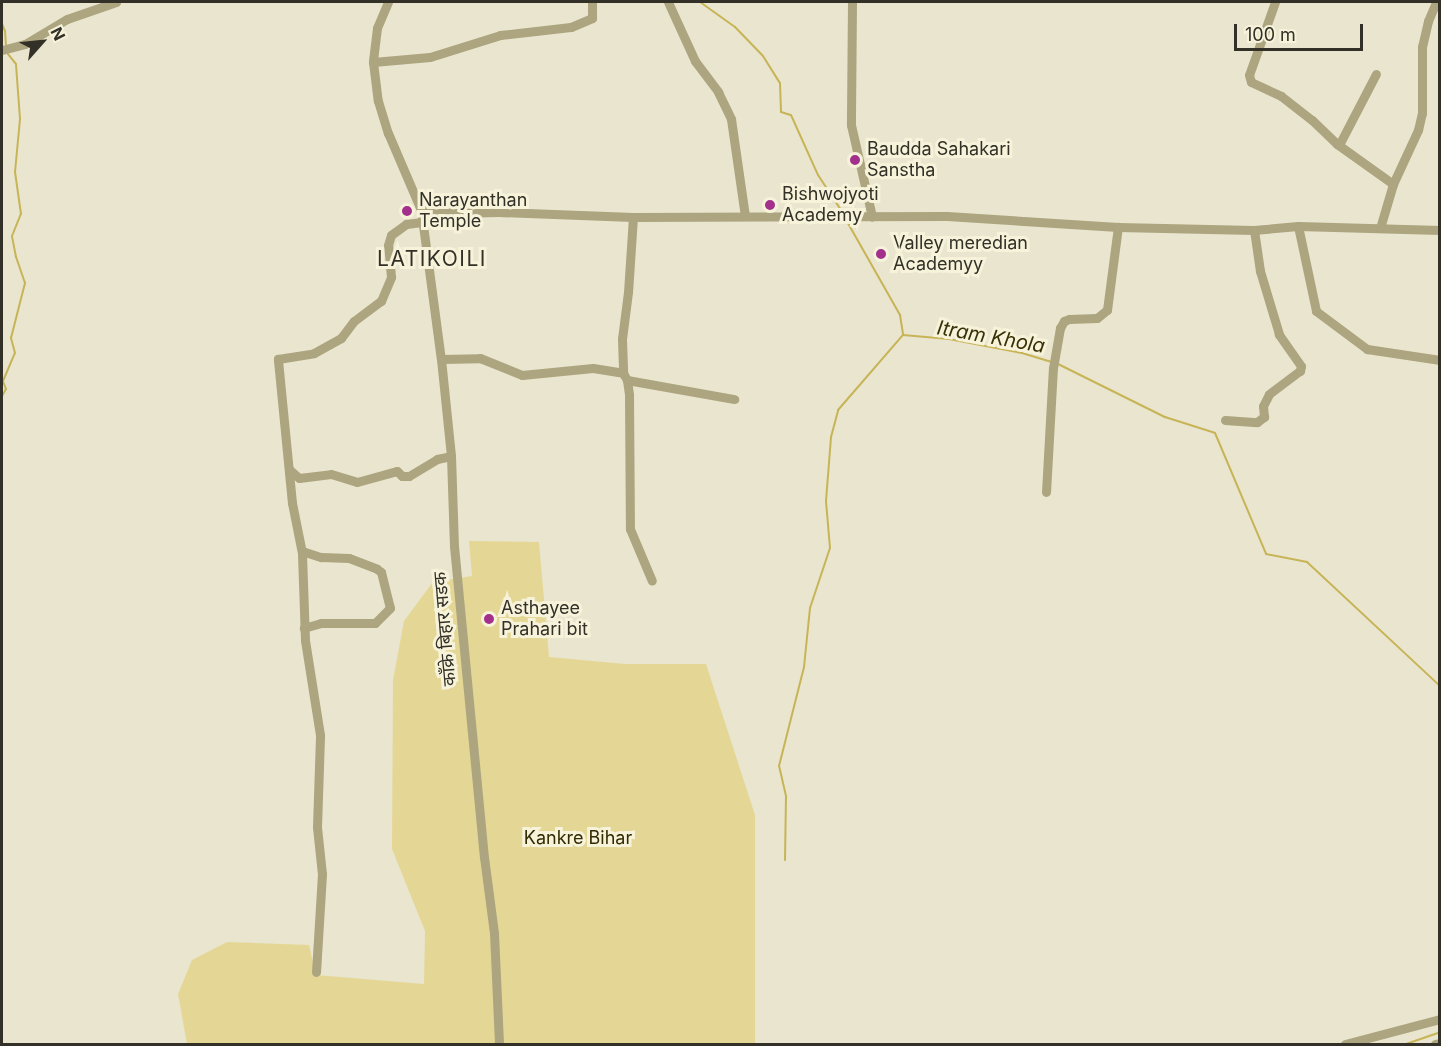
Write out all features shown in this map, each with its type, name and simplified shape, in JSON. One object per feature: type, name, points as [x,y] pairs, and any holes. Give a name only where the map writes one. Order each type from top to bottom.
[{"type":"street","points":[[2,50],[14,48],[34,39],[68,19],[116,2]]},
{"type":"street","name":"काँक्रे बिहार सडक","points":[[388,2],[377,28],[373,62],[378,101],[388,133],[421,210],[441,359],[451,456],[456,567],[484,856],[494,933],[499,1044]]},
{"type":"street","points":[[373,62],[430,57],[500,35],[571,27],[591,18],[592,2]]},
{"type":"street","points":[[668,2],[684,32],[695,61],[718,92],[731,119],[745,216]]},
{"type":"street","points":[[852,2],[851,125],[872,217]]},
{"type":"street","points":[[1275,2],[1249,75],[1251,82],[1281,96],[1339,145],[1393,184]]},
{"type":"street","points":[[1380,228],[1393,184],[1418,130],[1422,113],[1422,46],[1436,2]]},
{"type":"street","points":[[1339,145],[1376,74]]},
{"type":"street","points":[[421,210],[453,213],[498,212],[633,217],[947,216],[1118,227],[1254,230],[1298,226],[1440,230]]},
{"type":"street","points":[[633,217],[622,339],[630,528],[652,581]]},
{"type":"street","points":[[316,972],[322,874],[317,827],[320,735],[304,628],[302,552],[292,503],[278,359],[314,353],[334,342],[381,301],[391,277],[388,245],[391,235],[406,224],[422,222]]},
{"type":"street","points":[[1298,226],[1316,311],[1368,349],[1440,360]]},
{"type":"street","points":[[1046,492],[1054,357],[1064,321],[1097,318],[1107,310],[1118,227]]},
{"type":"street","points":[[1225,420],[1257,422],[1264,417],[1263,406],[1269,394],[1300,371],[1302,366],[1279,334],[1260,271],[1254,230]]},
{"type":"street","points":[[441,359],[480,358],[522,375],[593,368],[625,377],[734,399]]},
{"type":"street","points":[[290,470],[299,478],[331,474],[357,482],[397,471],[402,476],[409,476],[437,459],[451,456]]},
{"type":"street","points":[[302,552],[321,557],[348,558],[377,569],[381,572],[390,608],[375,623],[321,623],[304,628]]},
{"type":"street","points":[[1345,1044],[1440,1019]]},
{"type":"street","points":[[1435,1044],[1440,1043]]},
{"type":"green space","name":"Kankre Bihar","points":[[469,541],[539,542],[549,657],[625,664],[706,664],[755,815],[755,1044],[187,1044],[178,994],[192,960],[227,942],[309,945],[316,975],[424,984],[425,931],[392,849],[393,680],[404,621],[433,582],[472,576]]},
{"type":"waterway","name":"Itram Khola","points":[[700,2],[735,27],[763,56],[780,83],[781,112],[791,115],[818,175],[843,213]]},
{"type":"waterway","points":[[2,24],[6,45]]},
{"type":"waterway","points":[[2,396],[6,389],[3,381],[15,353],[11,338],[25,283],[12,236],[21,214],[15,172],[20,119],[16,64],[7,53]]},
{"type":"waterway","name":"Itram Khola","points":[[845,218],[900,315],[903,335],[949,339],[1022,353],[1051,362]]},
{"type":"waterway","points":[[785,860],[786,796],[779,766],[804,667],[810,608],[830,548],[826,501],[831,437],[838,410],[903,335]]},
{"type":"waterway","name":"Itram Khola","points":[[1056,363],[1165,417],[1215,433],[1266,554],[1307,562],[1440,686]]},
{"type":"waterway","name":"Itram Khola","points":[[1406,1044],[1440,1032]]},
{"type":"place","name":"Baudda Sahakari Sanstha","points":[[855,160]]},
{"type":"place","name":"Bishwojyoti Academy","points":[[770,205]]},
{"type":"place","name":"Narayanthan Temple","points":[[407,211]]},
{"type":"place","name":"Valley meredian Academyy","points":[[881,254]]},
{"type":"place","name":"Asthayee Prahari bit","points":[[489,619]]},
{"type":"district","name":"LATIKOILI","points":[[432,259]]}]
